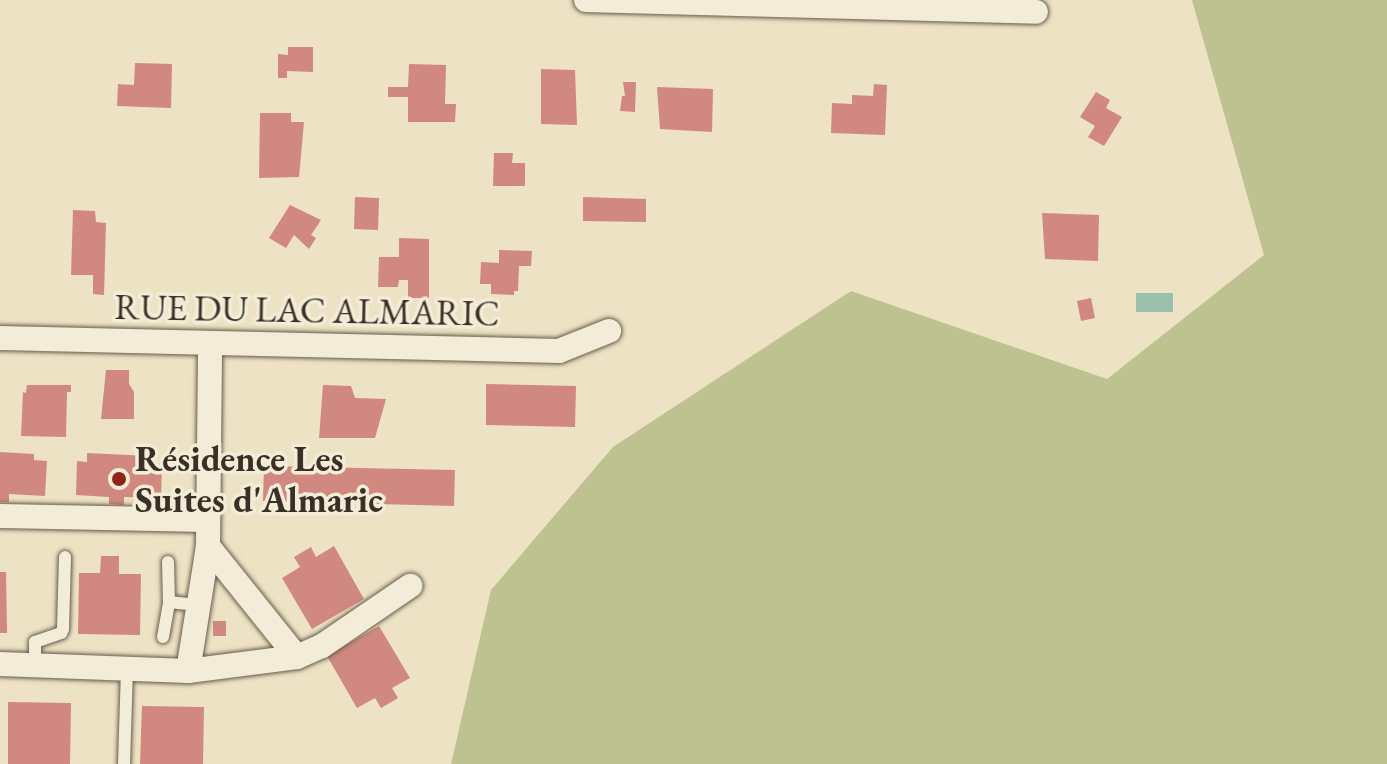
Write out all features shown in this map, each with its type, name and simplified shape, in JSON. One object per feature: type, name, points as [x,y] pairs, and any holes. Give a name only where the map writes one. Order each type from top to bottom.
[{"type":"street","points":[[586,0],[1036,12]]},
{"type":"street","name":"RUE DU LAC ALMARIC","points":[[0,338],[559,351],[609,331]]},
{"type":"street","points":[[188,671],[208,546],[210,344]]},
{"type":"street","points":[[0,516],[208,520]]},
{"type":"street","points":[[208,546],[297,657]]},
{"type":"street","points":[[0,664],[188,671],[297,657],[322,646],[410,586]]},
{"type":"lane","points":[[35,665],[35,642],[61,633],[63,629],[65,557]]},
{"type":"lane","points":[[163,637],[169,602],[168,562]]},
{"type":"lane","points":[[169,602],[200,605]]},
{"type":"lane","points":[[124,764],[127,669]]},
{"type":"shaded area","points":[[1192,0],[1387,0],[1387,764],[451,764],[491,590],[613,447],[851,291],[1107,379],[1264,255]]},
{"type":"shaded area","points":[[1136,293],[1173,293],[1173,312],[1136,312]]},
{"type":"building","points":[[288,47],[313,47],[313,72],[287,71],[287,78],[278,78],[278,54],[288,55]]},
{"type":"building","points":[[135,63],[172,64],[171,108],[117,106],[118,84],[134,85]]},
{"type":"building","points":[[409,64],[446,65],[445,104],[456,104],[455,122],[408,122],[408,97],[388,97],[388,87],[408,87]]},
{"type":"building","points":[[541,69],[575,70],[577,125],[541,124]]},
{"type":"building","points":[[623,82],[636,82],[635,112],[620,111],[622,96],[625,96]]},
{"type":"building","points":[[874,84],[887,85],[885,135],[831,133],[832,103],[852,104],[852,95],[873,96]]},
{"type":"building","points":[[657,87],[713,89],[712,132],[660,129]]},
{"type":"building","points":[[1096,92],[1110,100],[1106,108],[1122,117],[1104,146],[1088,137],[1095,126],[1080,117]]},
{"type":"building","points":[[260,113],[291,113],[291,122],[304,122],[299,177],[259,178]]},
{"type":"building","points":[[494,153],[513,153],[512,163],[525,163],[525,186],[493,186]]},
{"type":"building","points":[[355,197],[379,198],[378,230],[354,229]]},
{"type":"building","points":[[583,197],[646,199],[646,222],[583,221]]},
{"type":"building","points":[[290,205],[321,220],[311,235],[316,238],[309,249],[294,235],[286,248],[269,238]]},
{"type":"building","points":[[73,210],[95,211],[96,222],[106,223],[104,295],[93,294],[93,275],[71,275]]},
{"type":"building","points":[[1042,213],[1099,215],[1098,261],[1045,259]]},
{"type":"building","points":[[399,238],[429,239],[429,298],[408,298],[408,280],[399,280],[398,287],[378,287],[379,257],[399,257]]},
{"type":"building","points":[[499,250],[532,251],[531,266],[519,266],[518,291],[514,291],[514,295],[491,294],[491,284],[480,284],[481,262],[499,263]]},
{"type":"building","points":[[1091,298],[1095,318],[1081,321],[1077,301]]},
{"type":"building","points":[[106,370],[129,370],[129,384],[134,392],[134,419],[101,419]]},
{"type":"building","points":[[486,384],[576,386],[575,427],[486,425]]},
{"type":"building","points":[[27,385],[71,385],[71,392],[67,392],[66,437],[21,436],[23,392],[26,393]]},
{"type":"building","points":[[323,385],[351,386],[355,398],[386,399],[375,438],[319,438]]},
{"type":"building","points":[[0,452],[34,454],[34,460],[47,461],[45,496],[9,494],[9,502],[0,502]]},
{"type":"building","name":"Résidence Les Suites d'Almaric","points":[[87,453],[149,456],[149,463],[162,464],[161,498],[124,497],[124,505],[109,504],[109,497],[76,495],[77,461],[87,462]]},
{"type":"building","points":[[264,466],[455,470],[454,506],[263,501]]},
{"type":"building","points":[[334,546],[364,599],[312,629],[282,578],[300,567],[294,557],[311,547],[316,557]]},
{"type":"building","points":[[101,556],[119,556],[119,574],[141,574],[140,635],[78,634],[79,573],[100,573]]},
{"type":"building","points":[[0,572],[6,572],[7,633],[0,633]]},
{"type":"building","points":[[213,621],[226,621],[226,636],[213,636]]},
{"type":"building","points":[[379,626],[410,678],[392,688],[398,698],[381,708],[375,698],[357,708],[327,656]]},
{"type":"building","points":[[8,702],[71,703],[70,764],[8,764]]},
{"type":"building","points":[[142,706],[204,707],[203,764],[140,764]]},
{"type":"place","name":"Résidence Les Suites d'Almaric","points":[[119,479]]}]
